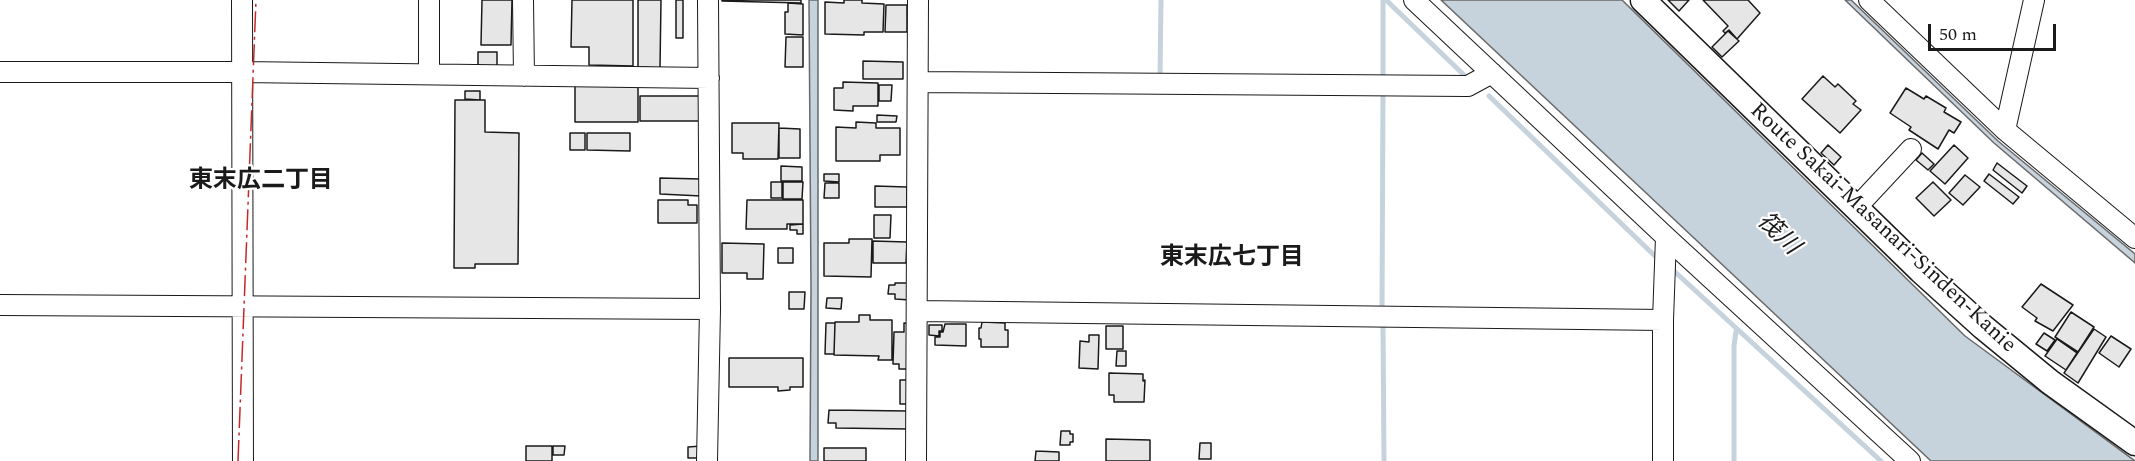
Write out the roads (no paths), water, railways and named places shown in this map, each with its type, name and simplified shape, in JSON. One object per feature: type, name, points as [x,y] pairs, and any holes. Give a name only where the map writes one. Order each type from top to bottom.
[{"type":"main road","name":"Route Sakai-Masanari-Sinden-Kanie","points":[[1642,0],[1856,208],[1983,327],[2050,382],[2135,443]]},
{"type":"street","points":[[242,0],[243,461]]},
{"type":"street","points":[[429,0],[429,74]]},
{"type":"street","points":[[523,0],[524,76]]},
{"type":"street","points":[[707,461],[710,309],[708,0]]},
{"type":"street","points":[[916,461],[918,0]]},
{"type":"street","points":[[1414,0],[1666,237],[1910,461]]},
{"type":"street","points":[[1869,0],[2005,130],[2135,238]]},
{"type":"street","points":[[2005,130],[2034,0]]},
{"type":"street","points":[[0,72],[242,72],[708,78]]},
{"type":"street","points":[[919,82],[1468,86],[1492,73]]},
{"type":"street","points":[[1856,208],[1911,149]]},
{"type":"street","points":[[1663,461],[1663,320],[1666,237]]},
{"type":"street","points":[[0,305],[710,309]]},
{"type":"street","points":[[918,311],[1663,320]]},
{"type":"water","points":[[809,0],[818,0],[818,461],[810,461]]},
{"type":"water","name":"筏川","points":[[1441,0],[1622,0],[1965,336],[2135,461],[1931,461]]},
{"type":"water","points":[[1845,0],[1851,0],[1998,141],[2135,254],[2135,263],[1994,143]]},
{"type":"waterway","points":[[1160,76],[1161,0]]},
{"type":"waterway","points":[[1383,0],[1383,76]]},
{"type":"waterway","points":[[1386,0],[1465,76]]},
{"type":"waterway","points":[[1382,311],[1383,91]]},
{"type":"waterway","points":[[1489,96],[1657,258]]},
{"type":"waterway","points":[[1674,271],[1881,461]]},
{"type":"waterway","points":[[1383,324],[1384,461]]},
{"type":"waterway","points":[[1734,461],[1736,331]]},
{"type":"district","name":"東末広二丁目","points":[[261,182]]},
{"type":"district","name":"東末広七丁目","points":[[1232,259]]}]
